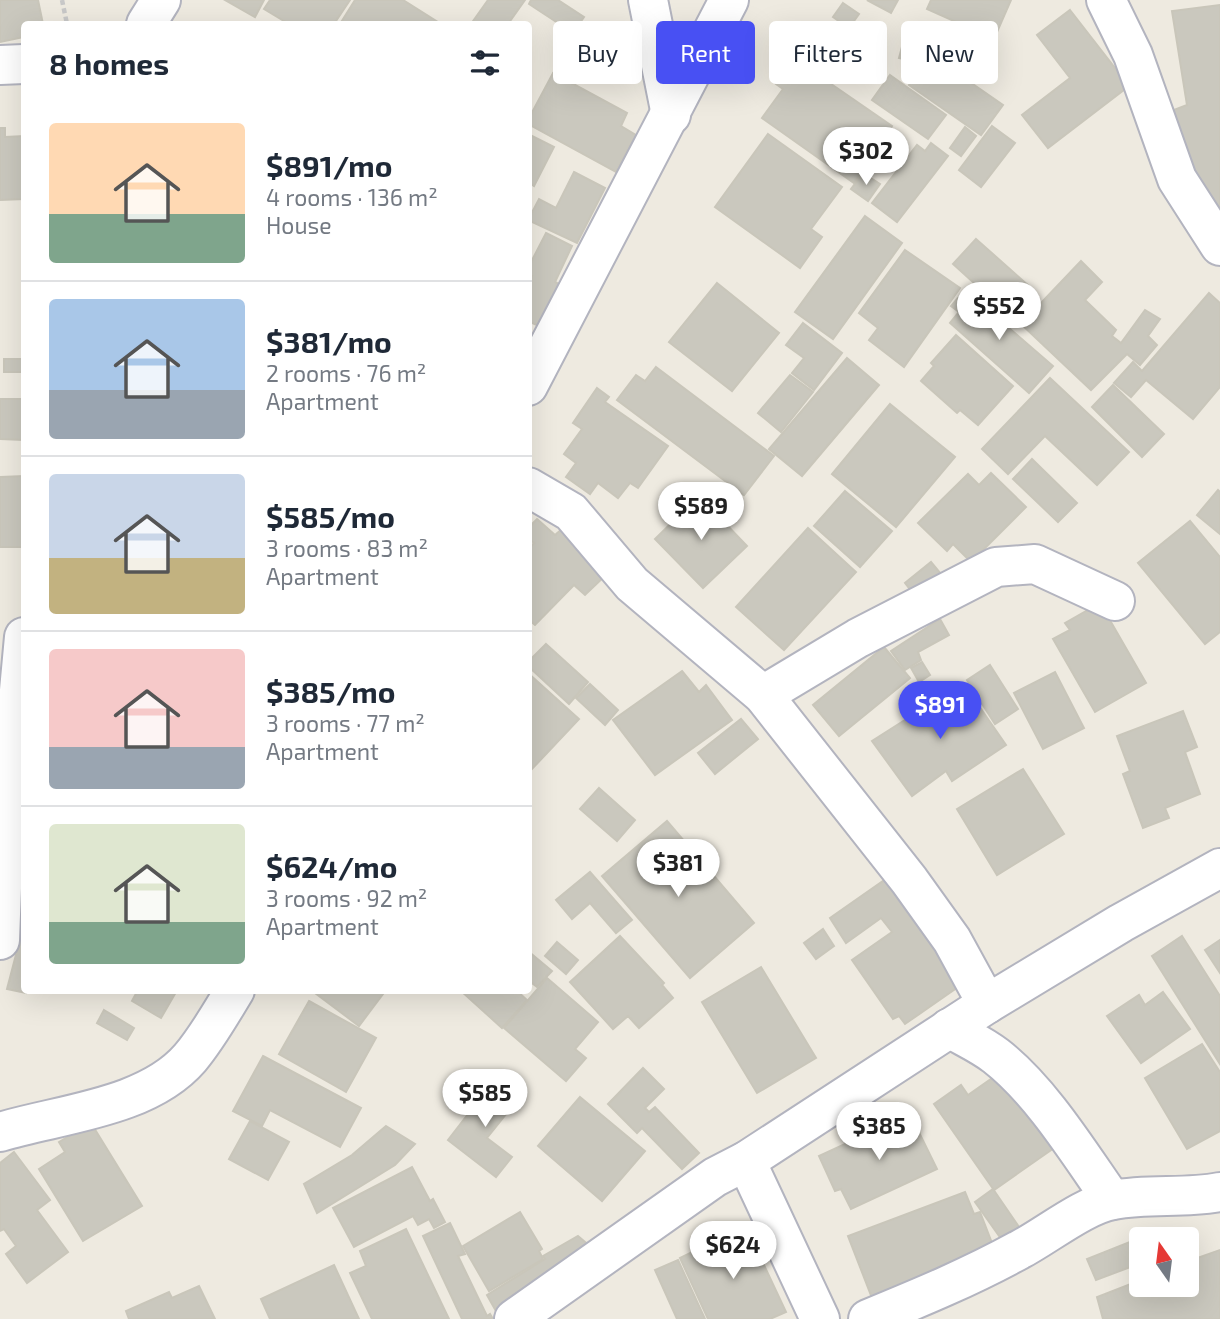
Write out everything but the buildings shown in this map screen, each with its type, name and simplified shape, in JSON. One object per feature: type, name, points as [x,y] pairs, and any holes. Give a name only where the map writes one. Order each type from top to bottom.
[{"type":"street","points":[[148,21],[161,0]]},
{"type":"street","points":[[648,0],[671,115]]},
{"type":"street","points":[[532,379],[729,0]]},
{"type":"street","points":[[1106,0],[1133,55],[1177,179],[1220,246]]},
{"type":"street","points":[[0,65],[21,64]]},
{"type":"street","points":[[532,490],[571,512],[632,584],[763,695],[909,880],[952,940],[987,1003]]},
{"type":"street","points":[[763,695],[858,638],[996,567],[1035,564],[1115,601]]},
{"type":"street","points":[[0,940],[3,862],[21,669]]},
{"type":"street","points":[[513,1319],[715,1177],[746,1161],[987,1003],[1220,868]]},
{"type":"street","points":[[0,1132],[82,1112],[138,1094],[164,1080],[189,1059],[232,994]]},
{"type":"street","points":[[949,1028],[996,1055],[1027,1086],[1063,1130],[1112,1200]]},
{"type":"street","points":[[746,1161],[820,1319]]},
{"type":"street","points":[[868,1319],[958,1282],[1074,1217],[1112,1200],[1196,1196],[1220,1192]]},
{"type":"path","points":[[62,0],[66,21]]}]
